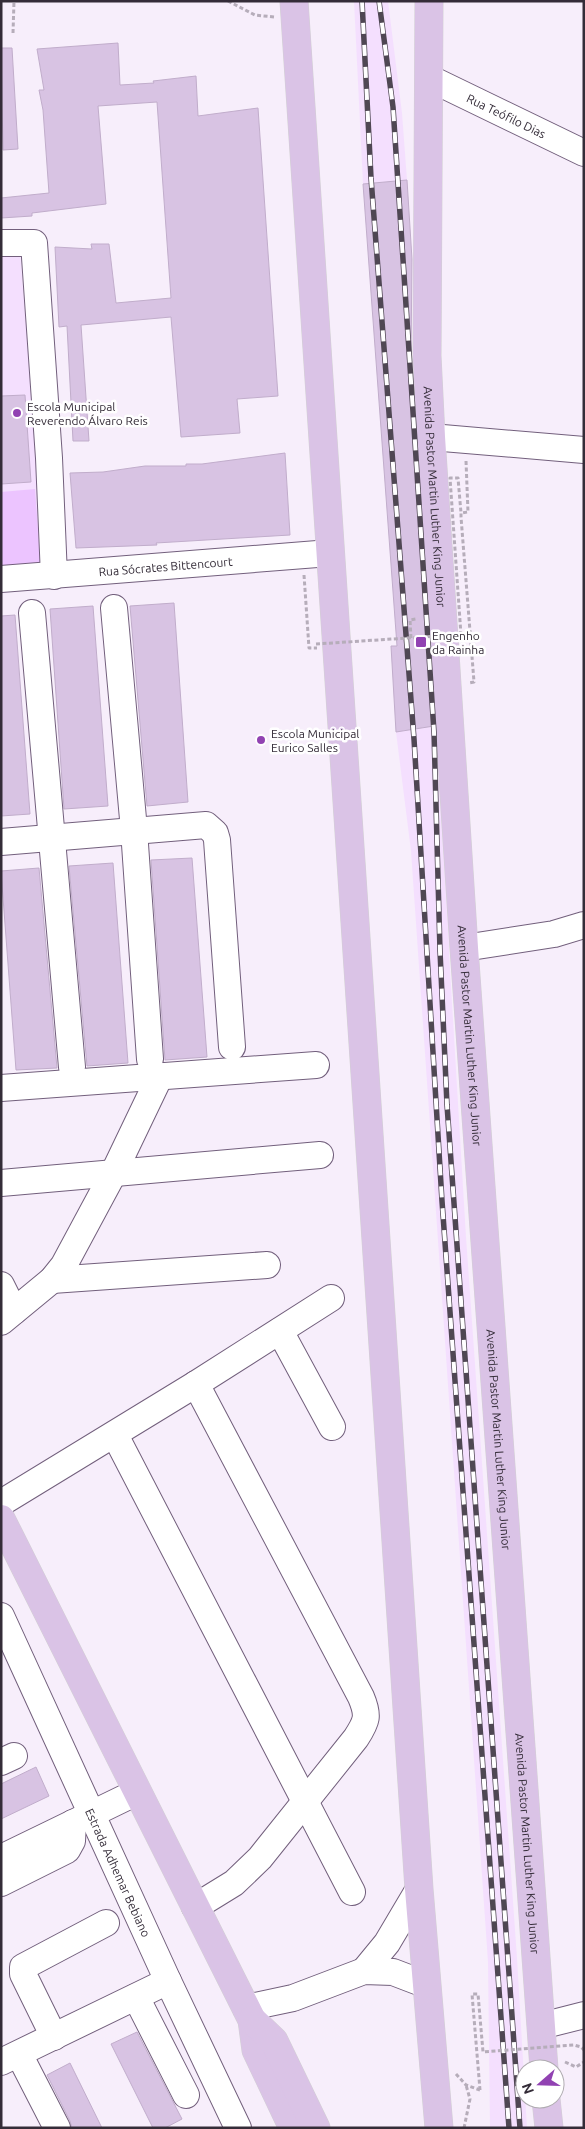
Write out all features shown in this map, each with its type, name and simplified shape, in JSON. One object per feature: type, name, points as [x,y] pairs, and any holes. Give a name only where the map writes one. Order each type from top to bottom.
[{"type":"main road","name":"Avenida Pastor Martin Luther King Junior","points":[[429,1],[427,356],[431,438],[464,948],[517,1668],[540,2026],[552,2059]]},
{"type":"main road","points":[[294,10],[419,1889],[439,2128]]},
{"type":"main road","points":[[1,1519],[8,1552],[137,1792],[249,2014],[256,2050],[293,2128]]},
{"type":"main road","points":[[249,2014],[274,2041],[316,2128]]},
{"type":"main road","points":[[547,2109],[549,2128]]},
{"type":"street","name":"Rua Teófilo Dias","points":[[428,78],[584,153]]},
{"type":"street","points":[[1,242],[34,243],[49,458],[54,576]]},
{"type":"street","points":[[431,438],[584,450]]},
{"type":"street","name":"Rua Sócrates Bittencourt","points":[[1,580],[330,553]]},
{"type":"street","points":[[1,1284],[8,1316],[52,1280],[64,1264],[114,1172],[155,1068],[114,608]]},
{"type":"street","points":[[32,613],[72,1067]]},
{"type":"street","points":[[1,842],[206,825],[215,833],[217,840],[232,1047]]},
{"type":"street","points":[[464,948],[554,934],[584,925]]},
{"type":"street","points":[[1,1088],[155,1068],[316,1065]]},
{"type":"street","points":[[1,1183],[320,1155]]},
{"type":"street","points":[[52,1280],[266,1265]]},
{"type":"street","points":[[1,1503],[196,1384],[331,1298]]},
{"type":"street","points":[[280,1330],[332,1427]]},
{"type":"street","points":[[195,1907],[241,1878],[260,1858],[365,1724],[365,1708],[196,1384]]},
{"type":"street","points":[[115,1434],[352,1892]]},
{"type":"street","name":"Estrada Adhemar Bebiano","points":[[1,1616],[83,1819],[168,1981],[238,2128]]},
{"type":"street","points":[[1,1858],[137,1792]]},
{"type":"street","points":[[1,1883],[67,1850],[83,1819]]},
{"type":"street","points":[[364,1971],[387,1943],[419,1889]]},
{"type":"street","points":[[54,2037],[23,1974],[23,1966],[106,1922]]},
{"type":"street","points":[[249,2014],[364,1971],[393,1972],[427,1985]]},
{"type":"street","points":[[57,2128],[10,2058],[168,1981]]},
{"type":"street","points":[[136,1997],[186,2095]]},
{"type":"street","points":[[540,2026],[584,2015]]},
{"type":"path","points":[[13,33],[14,1]]},
{"type":"path","points":[[228,1],[255,15],[294,10]]},
{"type":"path","points":[[461,512],[468,512],[465,441]]},
{"type":"path","points":[[461,635],[450,478],[458,478],[474,682],[465,683]]},
{"type":"path","points":[[411,638],[410,620],[416,619]]},
{"type":"path","points":[[316,644],[454,635]]},
{"type":"path","points":[[480,2090],[472,1994],[478,1994],[483,2052],[574,2045],[580,2046],[584,2050]]},
{"type":"path","points":[[565,2065],[579,2066],[584,2062]]},
{"type":"path","points":[[464,2128],[470,2099],[466,2085]]},
{"type":"shaded area","points":[[354,1],[388,1],[402,113],[407,180],[363,184]]},
{"type":"shaded area","name":"Escola Municipal Reverendo Álvaro Reis","points":[[20,252],[46,572],[1,576],[1,254]]},
{"type":"shaded area","points":[[35,489],[41,569],[1,572],[1,492]]},
{"type":"shaded area","points":[[439,725],[447,844],[449,953],[466,1237],[523,2059],[515,2059],[515,2109],[526,2109],[527,2128],[490,2128],[488,1962],[411,851],[396,732]]},
{"type":"building","points":[[118,43],[120,85],[154,83],[153,81],[196,76],[198,116],[258,108],[278,396],[237,399],[240,433],[181,437],[171,317],[81,325],[89,441],[73,441],[67,326],[59,327],[55,247],[92,249],[91,244],[109,244],[116,303],[171,298],[157,102],[98,106],[106,204],[32,213],[32,216],[1,218],[1,198],[49,193],[43,110],[39,90],[44,90],[37,49]]},
{"type":"building","points":[[1,48],[12,48],[18,149],[3,150]]},
{"type":"building","points":[[407,180],[412,259],[411,357],[415,438],[434,726],[396,732],[391,646],[397,646],[363,184]]},
{"type":"building","points":[[25,395],[31,482],[1,484],[1,396]]},
{"type":"building","points":[[285,453],[290,535],[156,543],[157,545],[76,548],[70,473],[103,472],[145,466],[186,466],[186,464],[202,464]]},
{"type":"building","points":[[174,603],[188,802],[147,806],[130,606]]},
{"type":"building","points":[[93,606],[108,806],[64,809],[50,609]]},
{"type":"building","points":[[15,615],[30,814],[1,816],[1,616]]},
{"type":"building","points":[[192,858],[207,1057],[165,1060],[151,860]]},
{"type":"building","points":[[113,863],[128,1063],[87,1066],[69,866]]},
{"type":"building","points":[[39,868],[57,1068],[16,1070],[1,871]]},
{"type":"building","points":[[36,1767],[49,1796],[1,1819],[1,1784]]},
{"type":"building","points":[[137,2032],[182,2119],[165,2128],[153,2128],[111,2044]]},
{"type":"building","points":[[70,2063],[102,2128],[72,2128],[47,2075]]},
{"type":"railway","points":[[362,1],[371,178],[414,739],[442,1201],[509,2128]]},
{"type":"railway","points":[[379,1],[393,107],[434,732],[440,951],[447,1105],[520,2128]]},
{"type":"place","name":"Escola Municipal Reverendo Álvaro Reis","points":[[17,413]]},
{"type":"place","name":"Engenho da Rainha","points":[[421,642]]},
{"type":"place","name":"Escola Municipal Eurico Salles","points":[[261,740]]}]
